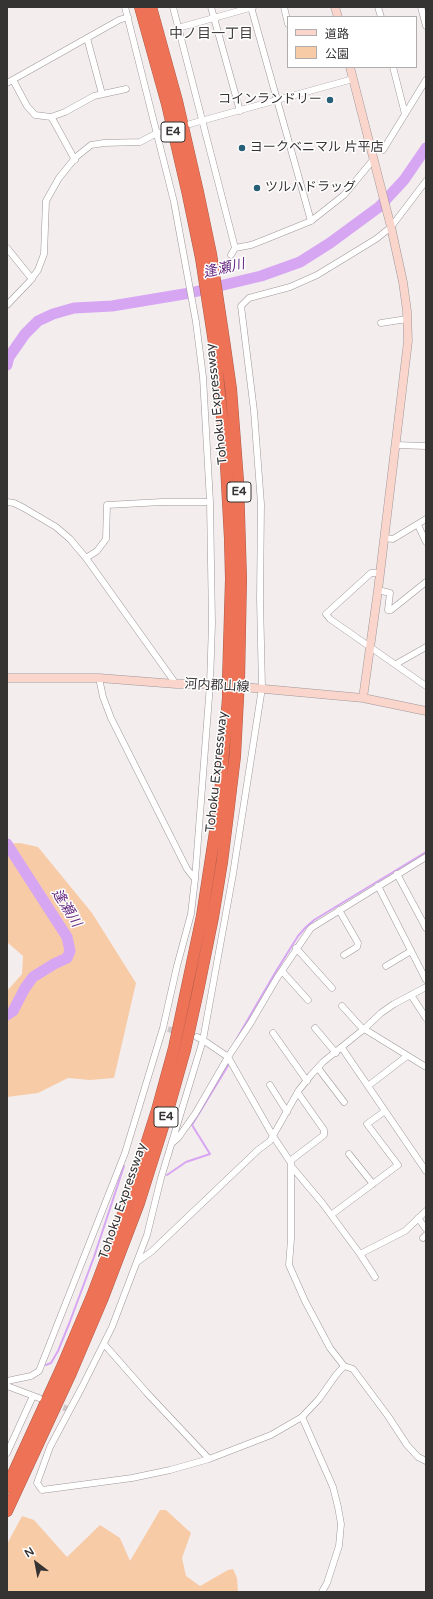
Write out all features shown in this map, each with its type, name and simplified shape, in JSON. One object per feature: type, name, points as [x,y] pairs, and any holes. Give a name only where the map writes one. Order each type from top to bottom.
[{"type":"highway","name":"Tohoku Expressway","points":[[140,7],[167,104],[188,195],[206,256]]},
{"type":"highway","name":"Tohoku Expressway","points":[[7,1487],[62,1369],[92,1296],[129,1198],[157,1110],[174,1048],[202,916],[219,806],[233,698],[234,680],[228,483],[215,307],[191,158],[151,7]]},
{"type":"highway","name":"Tohoku Expressway","points":[[7,1511],[71,1373],[102,1300],[139,1203],[167,1114],[198,991],[214,909],[235,756],[233,698]]},
{"type":"street","points":[[7,1381],[31,1376],[39,1371],[125,1153],[165,1028],[177,966],[191,914],[195,879],[210,684],[212,623],[210,502],[203,377],[196,322],[174,202],[125,7]]},
{"type":"street","points":[[172,7],[234,248],[231,255]]},
{"type":"street","points":[[210,7],[240,111]]},
{"type":"street","points":[[178,28],[252,7],[311,221]]},
{"type":"street","points":[[284,7],[287,20]]},
{"type":"street","points":[[421,7],[426,26]]},
{"type":"street","points":[[126,89],[102,94],[51,117],[35,115],[10,82],[119,20],[128,17]]},
{"type":"street","points":[[87,38],[102,94]]},
{"type":"street","points":[[350,68],[403,282],[408,341],[378,590],[363,698]]},
{"type":"street","points":[[393,68],[405,114]]},
{"type":"street","points":[[190,124],[353,79]]},
{"type":"street","points":[[383,150],[426,80]]},
{"type":"street","points":[[51,117],[74,160]]},
{"type":"street","points":[[7,304],[32,279],[38,270],[44,254],[46,200],[56,182],[74,160],[91,145],[102,143],[140,142],[157,133],[165,132]]},
{"type":"street","points":[[234,248],[251,245],[311,221],[344,195],[373,160]]},
{"type":"street","points":[[344,1366],[336,1374],[319,1399],[302,1417],[271,1435],[209,1459],[170,1470],[132,1478],[42,1490],[37,1483],[50,1447],[104,1344],[122,1302],[147,1235],[200,1039],[233,874],[262,688],[261,504],[254,411],[240,306],[249,298],[290,287],[317,275],[384,234],[425,183]]},
{"type":"street","points":[[7,248],[32,279]]},
{"type":"street","points":[[381,323],[407,319]]},
{"type":"street","points":[[395,445],[426,446]]},
{"type":"street","points":[[7,502],[18,504],[60,530],[86,558],[176,684]]},
{"type":"street","points":[[86,558],[97,551],[106,539],[107,505],[162,502],[210,502]]},
{"type":"street","points":[[384,538],[393,539],[426,519]]},
{"type":"street","points":[[418,525],[426,542]]},
{"type":"street","points":[[379,573],[371,573],[326,614],[330,619],[426,686]]},
{"type":"street","points":[[378,590],[390,593],[388,610],[391,610],[426,582]]},
{"type":"street","points":[[396,664],[426,647]]},
{"type":"street","name":"河内郡山線","points":[[7,678],[99,678],[176,684],[210,684],[262,688],[363,698],[426,711]]},
{"type":"street","points":[[99,678],[110,718],[187,869],[195,879]]},
{"type":"street","points":[[172,1142],[178,1138],[195,1114],[296,948],[311,928],[426,857]]},
{"type":"street","points":[[397,874],[426,928]]},
{"type":"street","points":[[378,886],[426,980]]},
{"type":"street","points":[[339,910],[358,943],[358,946],[344,955]]},
{"type":"street","points":[[296,948],[332,988]]},
{"type":"street","points":[[386,966],[411,951]]},
{"type":"street","points":[[282,971],[308,1000]]},
{"type":"street","points":[[137,1262],[151,1252],[258,1150],[270,1141],[298,1093],[318,1068],[381,1013],[426,987]]},
{"type":"street","points":[[411,995],[426,1018]]},
{"type":"street","points":[[342,1006],[364,1029],[426,1067]]},
{"type":"street","points":[[315,1028],[336,1053]]},
{"type":"street","points":[[273,1033],[307,1081]]},
{"type":"street","points":[[200,1039],[228,1058],[291,1164],[360,1254],[375,1278]]},
{"type":"street","points":[[342,1048],[426,1170]]},
{"type":"street","points":[[368,1086],[407,1056]]},
{"type":"street","points":[[318,1068],[344,1102]]},
{"type":"street","points":[[270,1085],[287,1112]]},
{"type":"street","points":[[298,1093],[324,1130],[324,1135],[291,1164],[291,1239],[289,1265],[302,1295],[330,1348],[344,1366],[353,1369],[388,1416],[407,1445],[418,1457],[426,1461]]},
{"type":"street","points":[[331,1215],[398,1165],[367,1124],[385,1111]]},
{"type":"street","points":[[349,1154],[373,1184]]},
{"type":"street","points":[[360,1254],[404,1231],[426,1211]]},
{"type":"street","points":[[418,1218],[426,1229]]},
{"type":"street","points":[[104,1344],[147,1393],[209,1459]]},
{"type":"street","points":[[7,1386],[36,1397],[7,1454]]},
{"type":"street","points":[[302,1417],[333,1488],[338,1507],[340,1524],[339,1546],[327,1583],[322,1592]]},
{"type":"green space","points":[[20,843],[38,847],[92,913],[136,983],[114,1078],[90,1080],[68,1078],[38,1093],[7,1097],[7,991],[22,974],[23,956],[7,942],[7,844]]},
{"type":"green space","points":[[160,1510],[166,1510],[191,1533],[182,1558],[186,1576],[200,1586],[228,1570],[233,1569],[237,1578],[238,1592],[7,1592],[7,1544],[22,1516],[34,1520],[67,1557],[100,1525],[120,1538],[130,1561]]},
{"type":"waterway","name":"逢瀬川","points":[[7,365],[9,357],[25,334],[38,321],[53,314],[74,308],[112,306],[190,293],[261,276],[300,262],[330,243],[379,207],[404,180],[426,148]]},
{"type":"waterway","name":"逢瀬川","points":[[7,844],[67,937],[70,951],[67,958],[33,977],[25,988],[13,1011],[7,1015]]},
{"type":"waterway","points":[[236,1040],[275,973],[298,936],[306,927],[314,920],[426,852]]},
{"type":"waterway","points":[[167,1175],[186,1162],[210,1154],[192,1125],[229,1064]]},
{"type":"waterway","points":[[46,1365],[51,1363],[58,1351],[69,1324],[94,1257],[124,1166]]},
{"type":"tunnel","points":[[168,1029],[180,1033]]},
{"type":"tunnel","points":[[55,1404],[70,1410]]},
{"type":"place","name":"コインランドリー","points":[[330,100]]},
{"type":"place","name":"ヨークベニマル 片平店","points":[[242,148]]},
{"type":"place","name":"ツルハドラッグ","points":[[257,188]]},
{"type":"district","name":"中ノ目一丁目","points":[[211,34]]}]
